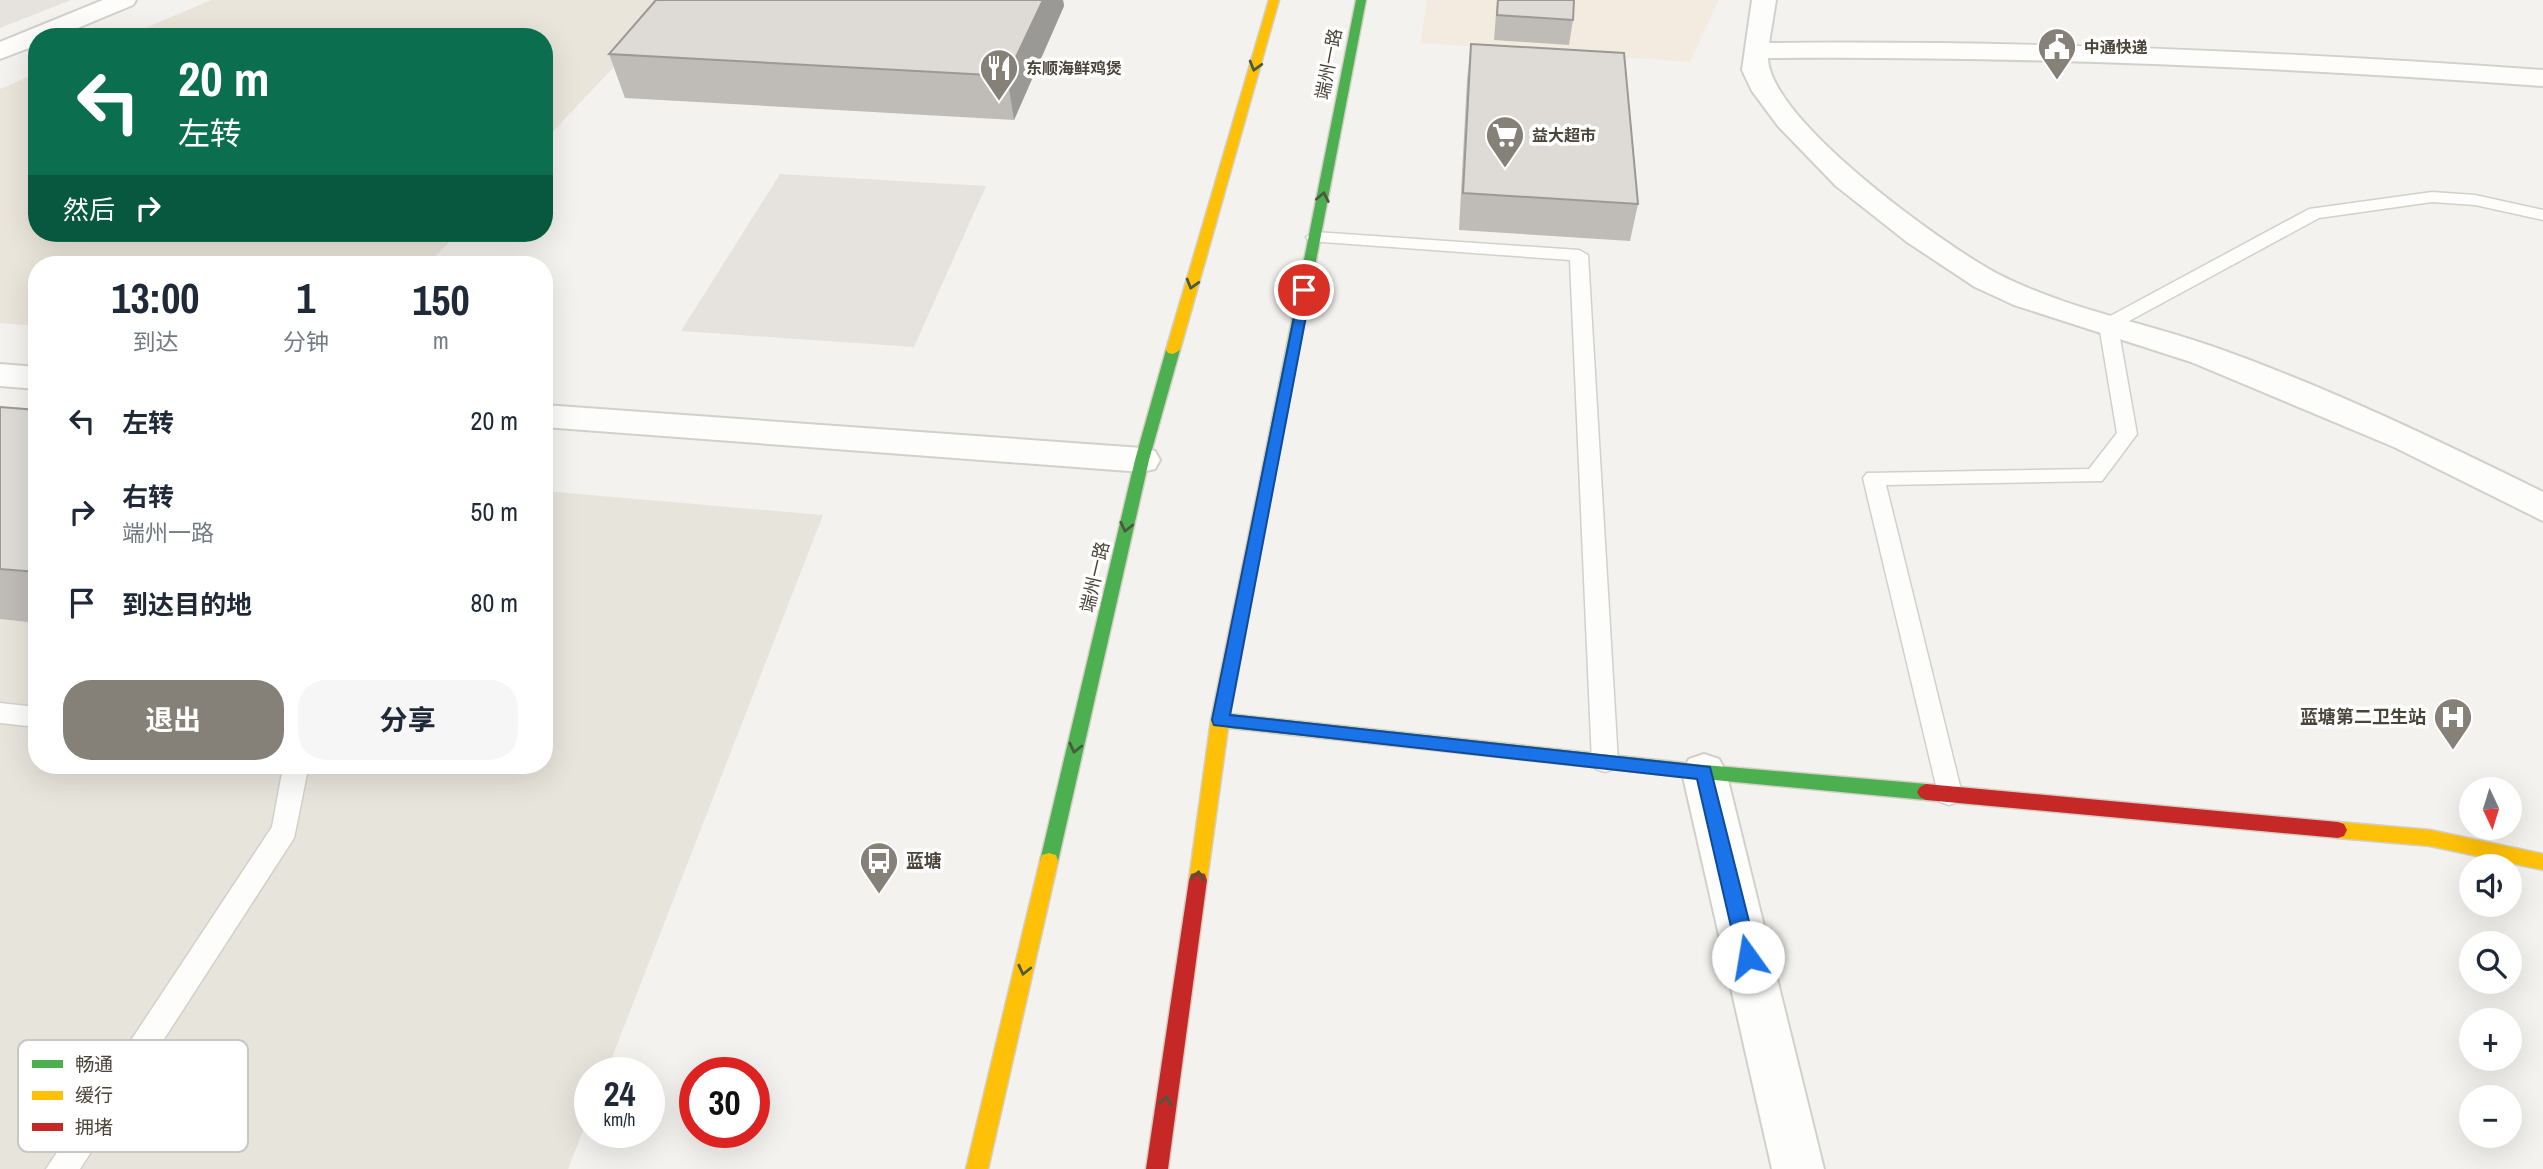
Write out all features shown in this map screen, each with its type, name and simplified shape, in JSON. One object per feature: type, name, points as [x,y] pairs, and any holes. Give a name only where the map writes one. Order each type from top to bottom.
[{"type":"main road","name":"端州一路","points":[[977,1169],[1142,460],[1274,0]]},
{"type":"main road","name":"端州一路","points":[[1157,1169],[1220,720],[1361,0]]},
{"type":"main road","points":[[1220,720],[1704,772],[2430,838],[2543,862]]},
{"type":"street","points":[[56,28],[124,0]]},
{"type":"street","points":[[1764,0],[1755,51],[1755,70],[1765,91],[1836,170],[1918,236],[1986,280],[2025,298],[2203,355],[2406,439],[2543,508]]},
{"type":"street","points":[[0,51],[28,39]]},
{"type":"street","points":[[1755,51],[2057,51],[2248,59],[2543,78]]},
{"type":"street","points":[[0,375],[28,377]]},
{"type":"street","points":[[553,417],[1142,460]]},
{"type":"street","points":[[1704,772],[1798,1169]]},
{"type":"lane","points":[[1949,794],[1874,478],[2095,477],[2126,434],[2108,325],[2315,213],[2432,197],[2475,200],[2543,215]]},
{"type":"lane","points":[[1315,237],[1579,255],[1605,762]]},
{"type":"lane","points":[[0,713],[28,716]]},
{"type":"lane","points":[[147,1040],[285,830],[294,774]]},
{"type":"lane","points":[[62,1169],[73,1152]]},
{"type":"shaded area","points":[[0,0],[71,0],[0,28]]},
{"type":"shaded area","points":[[211,0],[677,0],[553,131],[553,28],[145,28]]},
{"type":"shaded area","points":[[1427,0],[1719,0],[1690,62],[1420,43]]},
{"type":"shaded area","points":[[28,77],[28,242],[449,242],[436,256],[28,256],[28,325],[0,323],[0,89]]},
{"type":"shaded area","points":[[780,174],[986,186],[914,347],[681,331]]},
{"type":"shaded area","points":[[0,445],[28,447],[28,774],[553,774],[553,492],[823,515],[612,1057],[574,1057],[574,1148],[576,1148],[568,1169],[0,1169]]},
{"type":"building","points":[[656,0],[1043,0],[1007,76],[609,54]]},
{"type":"building","points":[[1498,0],[1574,0],[1573,20],[1497,15]]},
{"type":"building","points":[[1471,44],[1624,53],[1638,204],[1463,193]]},
{"type":"building","points":[[0,407],[28,409],[28,571],[0,569]]},
{"type":"traffic: fast","points":[[1266,485],[1361,0]]},
{"type":"traffic: fast","points":[[1049,861],[1142,460],[1173,350]]},
{"type":"traffic: fast","points":[[1220,720],[1704,772],[1926,792]]},
{"type":"traffic: slow","points":[[1173,350],[1274,0]]},
{"type":"traffic: slow","points":[[1198,880],[1220,720],[1266,485]]},
{"type":"traffic: slow","points":[[2338,830],[2430,838],[2543,862]]},
{"type":"traffic: slow","points":[[977,1169],[1049,861]]},
{"type":"traffic: jam","points":[[1926,792],[2338,830]]},
{"type":"traffic: jam","points":[[1157,1169],[1198,880]]},
{"type":"place","name":"中通快递","points":[[2057,81]]},
{"type":"place","name":"东顺海鲜鸡煲","points":[[999,102]]},
{"type":"place","name":"益大超市","points":[[1505,169]]},
{"type":"place","name":"蓝塘第二卫生站","points":[[2453,751]]},
{"type":"place","name":"蓝塘","points":[[879,895]]},
{"type":"route","points":[[1304,290],[1220,720],[1704,772],[1748,957]]}]
